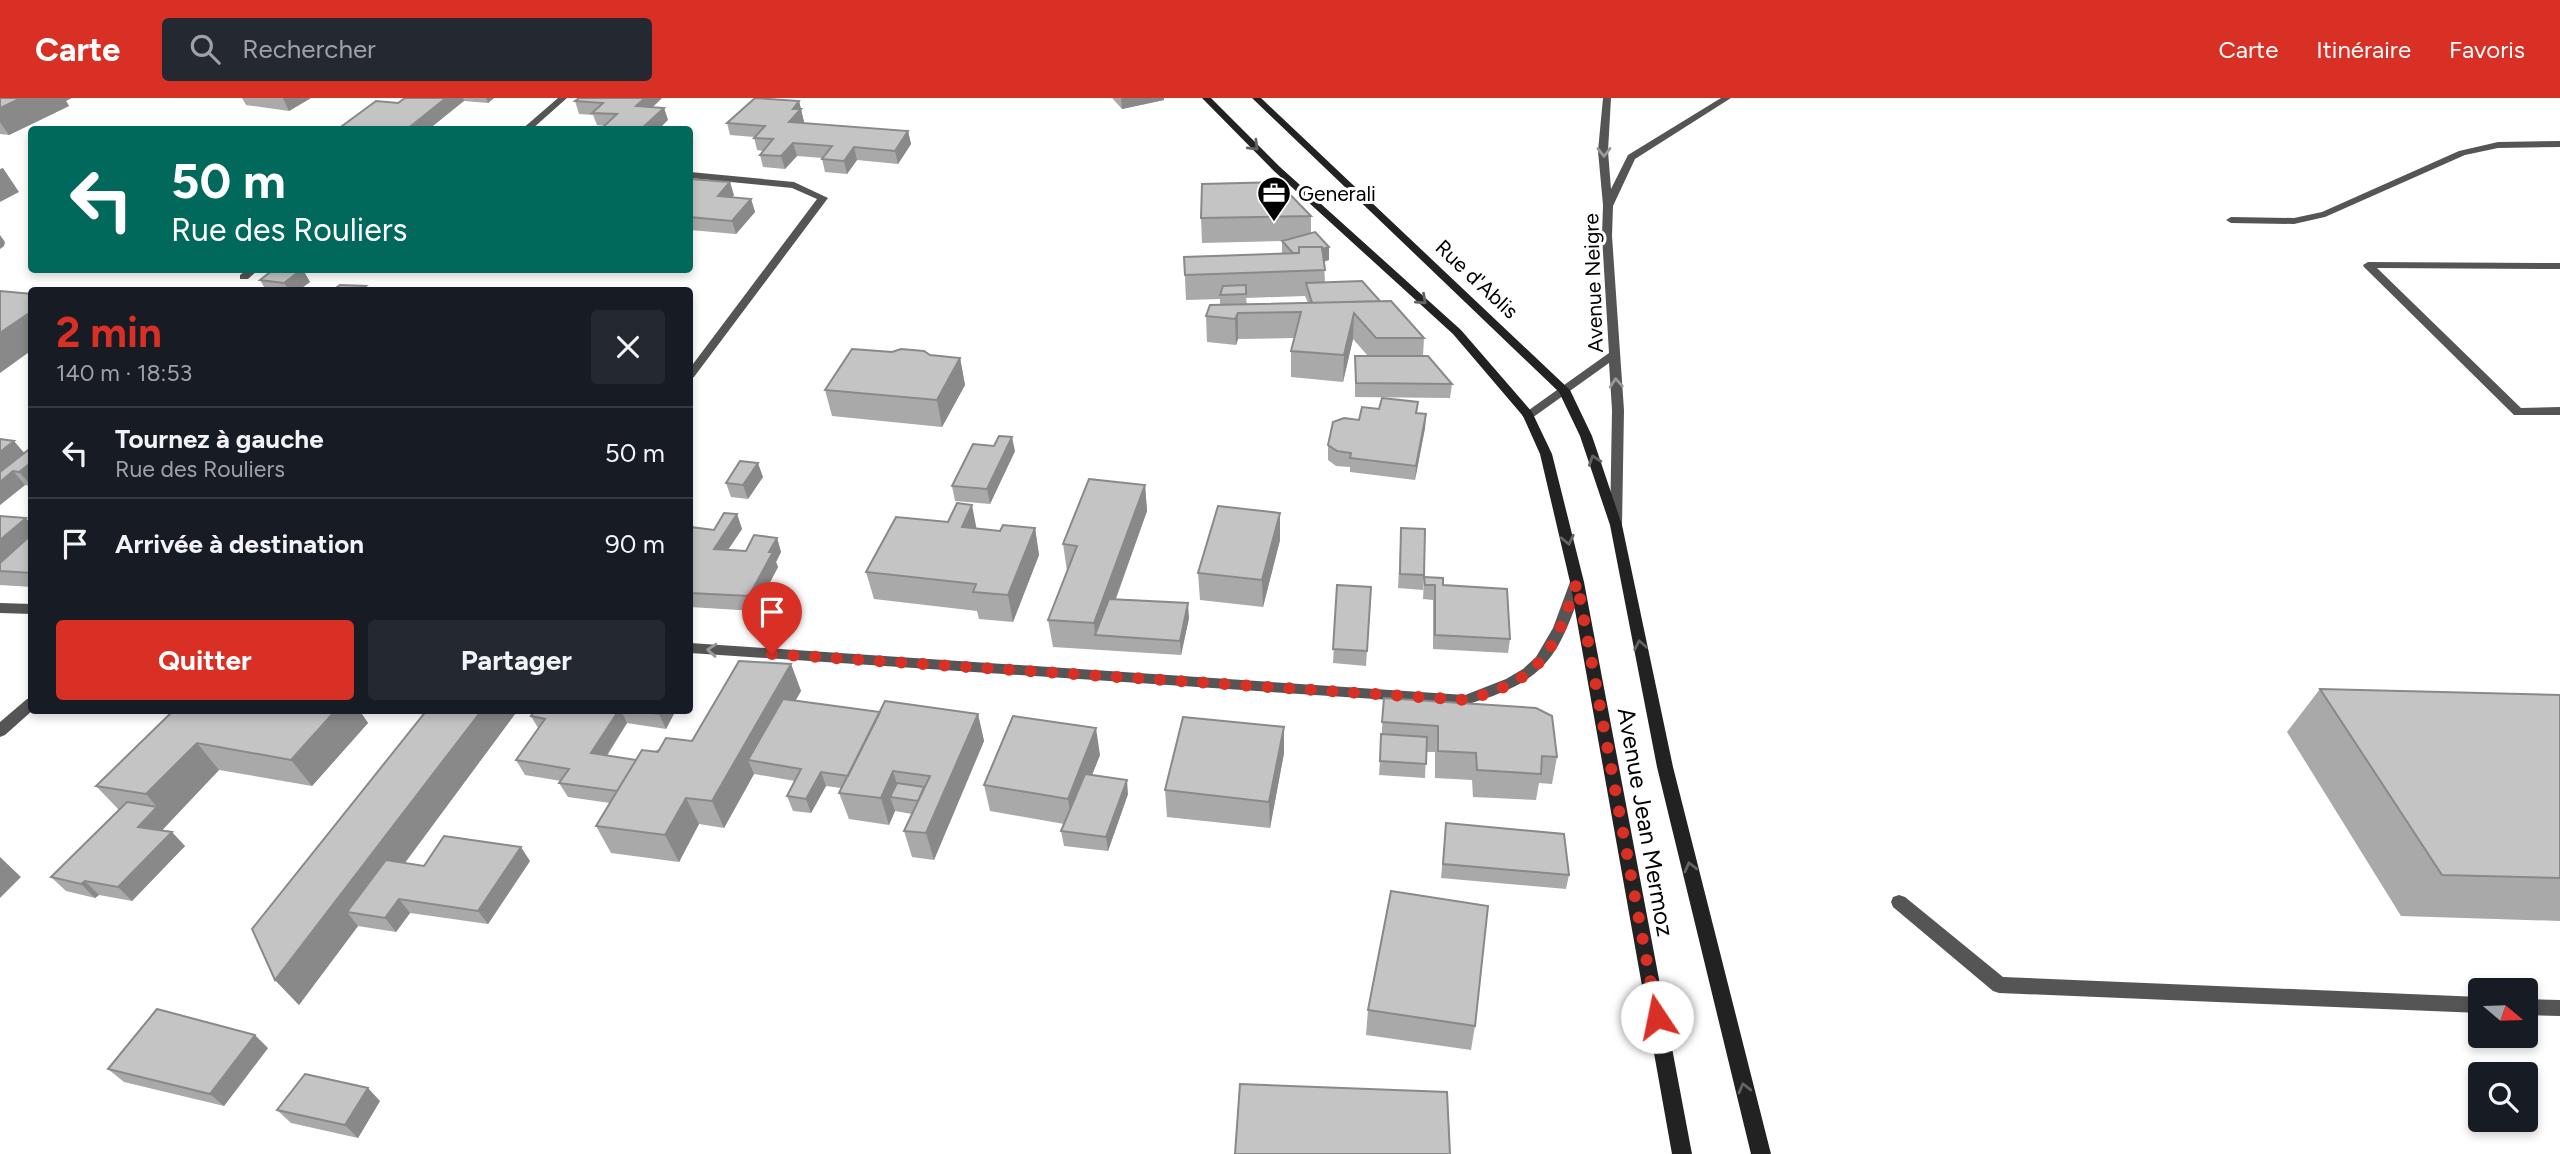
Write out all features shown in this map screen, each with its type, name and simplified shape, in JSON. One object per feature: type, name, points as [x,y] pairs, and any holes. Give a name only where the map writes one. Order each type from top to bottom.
[{"type":"main road","points":[[1206,98],[1277,169],[1457,332],[1528,415]]},
{"type":"main road","name":"Rue d'Ablis","points":[[1256,98],[1564,390],[1586,436],[1616,525]]},
{"type":"main road","name":"Avenue Jean Mermoz","points":[[1528,415],[1546,454],[1577,582],[1682,1154]]},
{"type":"main road","name":"Avenue Jean Mermoz","points":[[1616,525],[1665,767],[1760,1154]]},
{"type":"street","points":[[531,126],[563,98]]},
{"type":"street","points":[[1607,98],[1603,151],[1608,206]]},
{"type":"street","name":"Avenue Neigre","points":[[1616,525],[1618,410],[1606,236],[1608,206],[1631,157],[1727,98]]},
{"type":"street","points":[[2231,220],[2294,221],[2315,216],[2462,153],[2498,145],[2560,144]]},
{"type":"street","points":[[693,175],[794,185],[822,198],[693,371]]},
{"type":"street","points":[[2560,266],[2368,265],[2518,412],[2560,411]]},
{"type":"street","points":[[1528,415],[1614,354]]},
{"type":"street","points":[[693,648],[1465,700],[1502,691],[1536,668],[1561,630],[1577,582]]},
{"type":"street","points":[[0,608],[28,609]]},
{"type":"street","points":[[0,731],[28,707]]},
{"type":"street","points":[[1899,902],[1999,985],[2468,1005]]},
{"type":"street","points":[[2538,1007],[2560,1008]]},
{"type":"building","points":[[0,98],[21,98],[0,108]]},
{"type":"building","points":[[405,98],[446,98],[411,126],[342,126],[376,101],[398,103]]},
{"type":"building","points":[[579,98],[645,98],[636,106],[664,108],[644,126],[604,126],[617,114],[592,113],[603,103],[575,101]]},
{"type":"building","points":[[755,98],[799,101],[793,109],[801,109],[789,122],[908,131],[895,151],[854,147],[844,161],[822,159],[832,146],[793,143],[781,156],[760,155],[773,139],[754,138],[765,126],[727,123]]},
{"type":"building","points":[[693,179],[730,182],[718,196],[751,199],[732,221],[693,217]]},
{"type":"building","points":[[1278,182],[1311,216],[1201,218],[1202,184]]},
{"type":"building","points":[[1315,232],[1329,247],[1299,247],[1299,253],[1293,253],[1282,241]]},
{"type":"building","points":[[1299,247],[1322,247],[1325,270],[1185,275],[1184,257],[1299,253]]},
{"type":"building","points":[[269,273],[297,273],[284,283],[260,280]]},
{"type":"building","points":[[1362,281],[1380,301],[1312,303],[1306,283]]},
{"type":"building","points":[[340,285],[366,286],[365,287],[337,287]]},
{"type":"building","points":[[1246,285],[1246,294],[1220,295],[1223,286]]},
{"type":"building","points":[[0,291],[28,294],[28,314],[0,333]]},
{"type":"building","points":[[1391,301],[1424,338],[1376,338],[1354,313],[1344,355],[1291,351],[1301,312],[1238,313],[1235,319],[1206,316],[1210,305]]},
{"type":"building","points":[[852,349],[892,352],[901,349],[960,358],[937,400],[825,390]]},
{"type":"building","points":[[1355,356],[1428,356],[1452,384],[1356,383]]},
{"type":"building","points":[[1382,398],[1418,402],[1416,413],[1426,414],[1416,466],[1350,458],[1351,453],[1337,451],[1328,445],[1333,422],[1344,418],[1359,420],[1362,407],[1379,409]]},
{"type":"building","points":[[999,436],[1012,437],[987,489],[952,486],[973,444],[994,446]]},
{"type":"building","points":[[0,439],[14,441],[0,452]]},
{"type":"building","points":[[28,450],[28,465],[19,472],[13,471],[0,482],[0,472]]},
{"type":"building","points":[[740,461],[758,463],[743,485],[726,483]]},
{"type":"building","points":[[1089,479],[1145,485],[1094,623],[1048,620],[1077,546],[1063,544]]},
{"type":"building","points":[[957,503],[972,505],[962,527],[1000,531],[1003,525],[1035,528],[1008,595],[973,592],[976,584],[866,572],[896,517],[948,522]]},
{"type":"building","points":[[1218,506],[1280,513],[1262,580],[1198,573]]},
{"type":"building","points":[[724,513],[737,514],[714,549],[746,551],[754,535],[777,538],[769,552],[773,552],[749,596],[693,593],[693,527],[714,530]]},
{"type":"building","points":[[0,516],[26,518],[0,540]]},
{"type":"building","points":[[1401,528],[1425,529],[1424,575],[1400,574]]},
{"type":"building","points":[[28,538],[28,573],[0,571],[0,563]]},
{"type":"building","points":[[1424,577],[1443,578],[1443,585],[1507,589],[1510,639],[1435,635],[1435,585],[1425,585]]},
{"type":"building","points":[[1337,585],[1371,587],[1367,651],[1333,649]]},
{"type":"building","points":[[1109,599],[1188,603],[1180,641],[1095,635]]},
{"type":"building","points":[[739,661],[791,664],[712,801],[686,798],[665,835],[596,826],[642,750],[658,752],[666,738],[692,741]]},
{"type":"building","points":[[2320,689],[2560,695],[2560,878],[2442,875]]},
{"type":"building","points":[[1384,698],[1536,708],[1552,716],[1557,757],[1542,756],[1541,774],[1477,770],[1476,753],[1438,751],[1438,726],[1382,722]]},
{"type":"building","points":[[783,699],[880,712],[848,776],[821,772],[806,799],[787,796],[801,769],[748,760]]},
{"type":"building","points":[[885,701],[978,714],[926,833],[904,831],[930,776],[893,771],[881,798],[839,793]]},
{"type":"building","points":[[170,714],[332,714],[291,760],[197,743],[146,794],[96,786]]},
{"type":"building","points":[[424,714],[479,714],[275,980],[252,929]]},
{"type":"building","points":[[616,714],[591,753],[636,760],[617,791],[559,783],[569,769],[516,760],[545,719],[531,716]]},
{"type":"building","points":[[1013,716],[1096,728],[1068,799],[984,785]]},
{"type":"building","points":[[1183,717],[1284,727],[1269,802],[1165,790]]},
{"type":"building","points":[[1381,734],[1427,737],[1426,764],[1380,761]]},
{"type":"building","points":[[1085,774],[1127,780],[1106,837],[1061,831]]},
{"type":"building","points":[[897,783],[924,787],[918,801],[890,797]]},
{"type":"building","points":[[127,802],[157,807],[138,827],[172,832],[118,887],[85,881],[81,884],[51,877]]},
{"type":"building","points":[[1446,823],[1564,834],[1569,875],[1443,864]]},
{"type":"building","points":[[444,836],[521,847],[478,911],[399,899],[385,918],[347,912],[386,860],[424,866]]},
{"type":"building","points":[[1391,891],[1488,906],[1475,1026],[1368,1010]]},
{"type":"building","points":[[157,1009],[255,1035],[210,1094],[108,1069]]},
{"type":"building","points":[[305,1074],[368,1088],[345,1125],[277,1110]]},
{"type":"building","points":[[1240,1084],[1447,1092],[1450,1154],[1235,1154]]},
{"type":"place","name":"Generali","points":[[1274,223]]},
{"type":"route","points":[[772,654],[1465,700],[1502,691],[1536,668],[1561,630],[1577,582],[1657,1017]]}]
